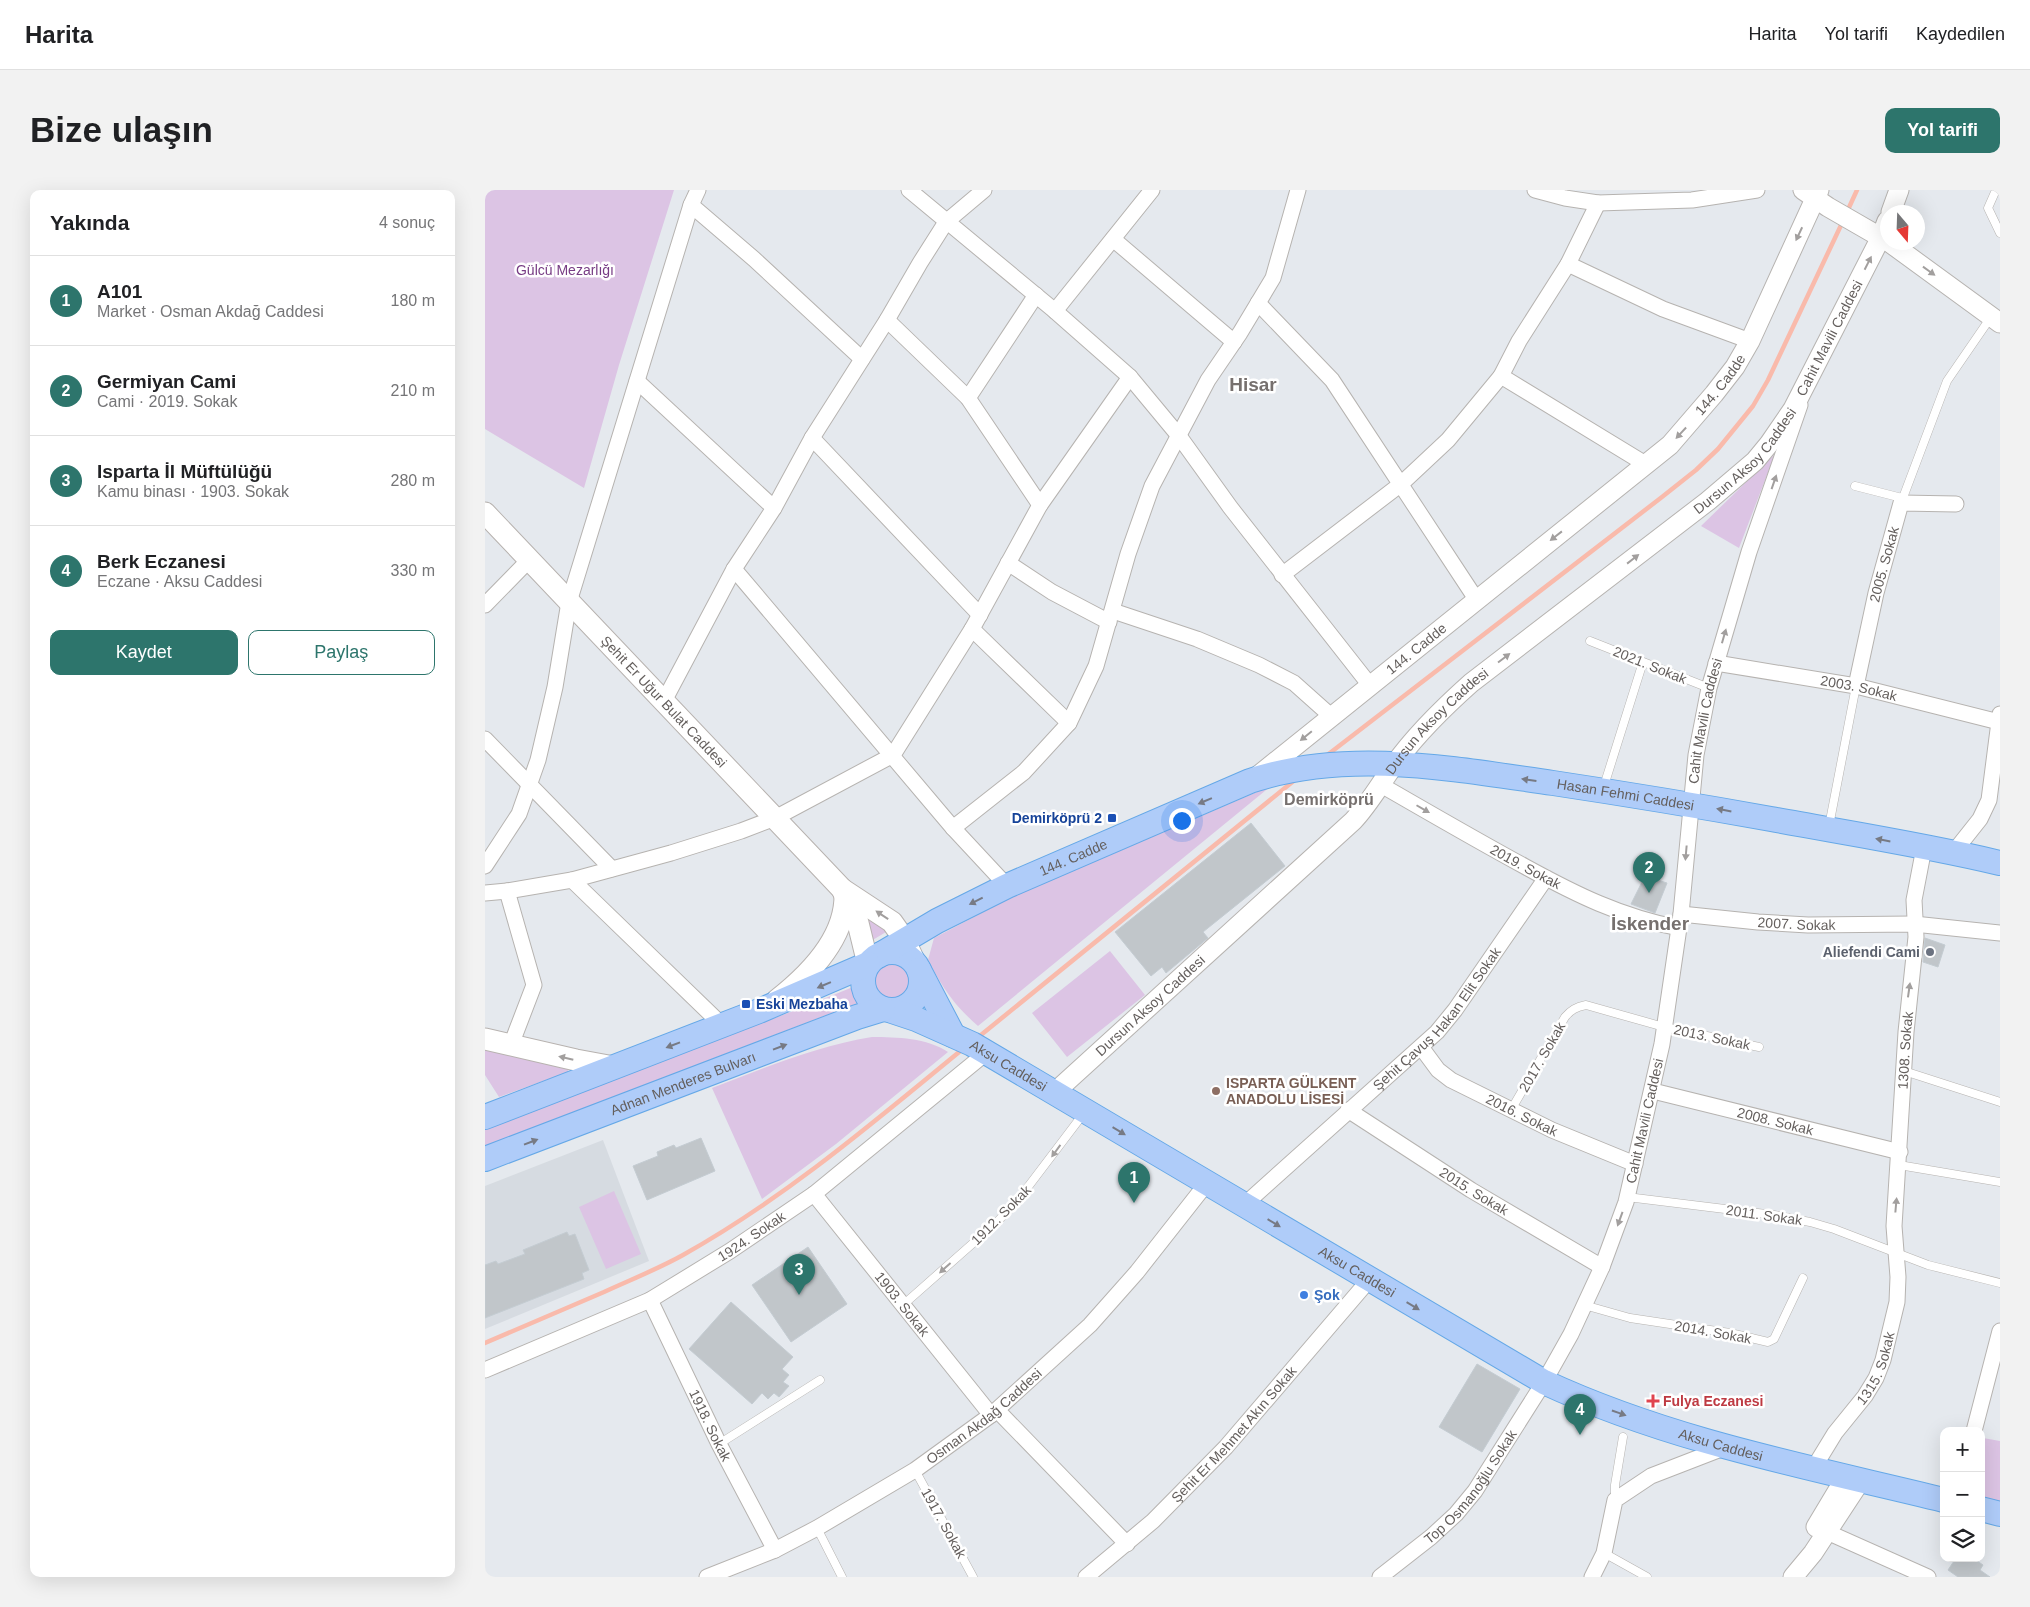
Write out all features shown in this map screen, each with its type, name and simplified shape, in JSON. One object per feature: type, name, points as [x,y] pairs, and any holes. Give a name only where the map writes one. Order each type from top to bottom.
[{"type":"main road","name":"Şehit Er Uğur Bulat Caddesi","points":[[485,513],[844,892],[892,922],[904,939],[918,969]]},
{"type":"main road","name":"Hasan Fehmi Caddesi","points":[[1250,782],[1287,771],[1481,773],[1691,804],[2000,863]]},
{"type":"main road","name":"144. Cadde","points":[[873,960],[904,939],[1007,886],[1250,782]]},
{"type":"main road","name":"Şehit Er Uğur Bulat Caddesi","points":[[844,892],[873,960]]},
{"type":"main road","points":[[759,1011],[773,1003],[796,984],[824,952],[843,918],[844,892]]},
{"type":"main road","points":[[485,1117],[723,1026],[887,953],[896,952],[905,955],[918,969],[953,1035]]},
{"type":"main road","points":[[873,960],[863,979],[863,988],[867,997],[874,1004],[887,1010],[902,1008],[911,1004],[917,996],[920,987],[921,978],[918,969]]},
{"type":"main road","name":"Aksu Caddesi","points":[[887,1010],[953,1035],[987,1053],[1544,1382],[1610,1411],[1727,1447],[1940,1499]]},
{"type":"main road","name":"Adnan Menderes Bulvarı","points":[[485,1159],[857,1017],[887,1010]]},
{"type":"main road","points":[[810,1035],[873,1026],[908,1027],[953,1035]]},
{"type":"main road","points":[[485,1038],[614,1067]]},
{"type":"main road","points":[[1985,1511],[2000,1514]]},
{"type":"street","points":[[485,866],[519,814],[537,760],[555,688],[569,602],[691,205],[698,190]]},
{"type":"street","points":[[909,190],[1055,311],[1130,377],[1179,436],[1230,507],[1369,684]]},
{"type":"street","points":[[664,701],[734,569],[774,508],[812,438],[887,320],[920,263],[946,222],[984,190]]},
{"type":"street","points":[[1055,311],[1152,190]]},
{"type":"street","points":[[953,828],[1024,772],[1069,723],[1096,666],[1128,554],[1152,486],[1208,380],[1234,342],[1273,278],[1298,190]]},
{"type":"street","points":[[1535,190],[1565,198],[1598,203],[1692,200],[1757,190]]},
{"type":"street","points":[[1894,205],[1899,190]]},
{"type":"street","points":[[1816,196],[1880,232]]},
{"type":"street","name":"144. Cadde","points":[[1250,782],[1369,684],[1670,445],[1735,367],[1750,341],[1816,196]]},
{"type":"street","points":[[1283,575],[1401,484],[1448,440],[1501,376],[1519,340],[1568,264],[1598,203]]},
{"type":"street","points":[[691,205],[754,259],[862,359]]},
{"type":"street","points":[[1113,239],[1234,342]]},
{"type":"street","name":"Cahit Mavili Caddesi","points":[[1544,1382],[1571,1334],[1602,1267],[1627,1197],[1653,1090],[1680,921],[1697,755],[1709,688],[1716,663],[1749,552],[1807,385],[1880,240]]},
{"type":"street","points":[[1904,250],[1996,320]]},
{"type":"street","points":[[1568,264],[1663,309],[1750,341]]},
{"type":"street","points":[[968,398],[1036,295]]},
{"type":"street","points":[[1258,303],[1332,380],[1476,599]]},
{"type":"street","points":[[887,320],[968,398],[1040,505]]},
{"type":"street","points":[[1501,376],[1647,465]]},
{"type":"street","points":[[485,893],[572,880],[741,831],[775,818],[893,755],[972,630],[1040,505],[1130,377]]},
{"type":"street","points":[[637,381],[774,508]]},
{"type":"street","name":"Dursun Aksoy Caddesi","points":[[1054,1093],[1353,821],[1383,771],[1434,717],[1471,683],[1708,501],[1755,461],[1781,428],[1807,385]]},
{"type":"street","points":[[812,438],[980,614]]},
{"type":"street","points":[[1902,501],[1956,504]]},
{"type":"street","name":"2005. Sokak","points":[[1856,686],[1876,593],[1902,501]]},
{"type":"street","points":[[485,605],[529,560]]},
{"type":"street","points":[[1008,563],[1052,592],[1111,616],[1197,639],[1259,665],[1294,683],[1331,716]]},
{"type":"street","points":[[734,569],[953,828],[1007,886]]},
{"type":"street","points":[[972,630],[1069,723]]},
{"type":"street","name":"2003. Sokak","points":[[1716,663],[1856,686],[2000,718]]},
{"type":"street","points":[[1953,853],[1980,819],[1989,800],[2000,718]]},
{"type":"street","points":[[485,739],[612,869]]},
{"type":"street","name":"2019. Sokak","points":[[1383,771],[1546,878],[1621,913],[1680,921]]},
{"type":"street","name":"1308. Sokak","points":[[1896,1254],[1894,1226],[1908,1000],[1915,947],[1914,900],[1924,848]]},
{"type":"street","name":"Şehit Çavuş Hakan Elit Sokak","points":[[1244,1205],[1437,1032],[1455,1010],[1546,878]]},
{"type":"street","points":[[572,880],[723,1026]]},
{"type":"street","points":[[507,891],[533,985],[511,1045]]},
{"type":"street","name":"2007. Sokak","points":[[1680,921],[1808,925],[1914,924],[2000,933]]},
{"type":"street","name":"2016. Sokak","points":[[1421,1047],[1438,1070],[1446,1077],[1552,1130],[1635,1164]]},
{"type":"street","name":"1924. Sokak","points":[[485,1370],[649,1300],[730,1251],[814,1194],[987,1053]]},
{"type":"street","name":"2008. Sokak","points":[[1653,1090],[1899,1159]]},
{"type":"street","name":"2015. Sokak","points":[[1348,1110],[1471,1190],[1602,1267]]},
{"type":"street","name":"Osman Akdağ Caddesi","points":[[707,1577],[775,1550],[817,1528],[915,1470],[994,1413],[1090,1325],[1137,1272],[1207,1183]]},
{"type":"street","name":"1903. Sokak","points":[[814,1194],[903,1305],[994,1413],[1127,1544]]},
{"type":"street","name":"1315. Sokak","points":[[1813,1469],[1835,1433],[1871,1388],[1879,1371],[1897,1302],[1898,1277],[1896,1254]]},
{"type":"street","name":"Şehit Er Mehmet Akın Sokak","points":[[1086,1577],[1127,1544],[1181,1494],[1226,1447],[1369,1280]]},
{"type":"street","name":"1918. Sokak","points":[[649,1300],[719,1444],[775,1550]]},
{"type":"street","points":[[1976,1427],[2000,1331]]},
{"type":"street","name":"Top Osmanoğlu Sokak","points":[[1380,1577],[1456,1514],[1475,1491],[1544,1382]]},
{"type":"street","points":[[1592,1577],[1604,1553],[1615,1500],[1651,1476],[1727,1447]]},
{"type":"street","points":[[1792,1577],[1795,1563],[1821,1529],[1853,1478]]},
{"type":"street","points":[[1821,1529],[1922,1576]]},
{"type":"lane","points":[[1996,190],[1988,208],[2000,233]]},
{"type":"lane","name":"2005. Sokak","points":[[1902,501],[1947,381],[1996,320]]},
{"type":"lane","points":[[1855,486],[1902,501]]},
{"type":"lane","name":"2021. Sokak","points":[[1590,641],[1709,688]]},
{"type":"lane","points":[[1603,791],[1643,662]]},
{"type":"lane","name":"2005. Sokak","points":[[1829,830],[1856,686]]},
{"type":"lane","name":"2017. Sokak","points":[[1511,1110],[1565,1017],[1575,1008],[1585,1006],[1664,1027]]},
{"type":"lane","name":"2013. Sokak","points":[[1664,1027],[1759,1047]]},
{"type":"lane","points":[[1904,1070],[2000,1102]]},
{"type":"lane","name":"1912. Sokak","points":[[903,1305],[997,1222],[1019,1200],[1085,1111]]},
{"type":"lane","points":[[1899,1159],[2000,1182]]},
{"type":"lane","name":"2011. Sokak","points":[[1627,1197],[1810,1222],[1834,1229],[1928,1265],[2000,1283]]},
{"type":"lane","name":"2014. Sokak","points":[[1585,1305],[1630,1318],[1712,1330],[1768,1342],[1774,1339],[1803,1278]]},
{"type":"lane","points":[[719,1444],[820,1380]]},
{"type":"lane","points":[[1615,1500],[1615,1485],[1623,1437]]},
{"type":"lane","name":"1917. Sokak","points":[[915,1470],[973,1577]]},
{"type":"lane","points":[[817,1528],[842,1577]]},
{"type":"lane","points":[[1604,1553],[1647,1577]]},
{"type":"shaded area","points":[[603,1140],[649,1261],[485,1329],[485,1186]]},
{"type":"green space","name":"Gülcü Mezarlığı","points":[[485,190],[674,190],[619,365],[584,488],[485,429]]},
{"type":"green space","points":[[1775,454],[1739,548],[1701,526]]},
{"type":"green space","points":[[1271,786],[978,1026],[949,995],[928,960],[934,938],[1012,897]]},
{"type":"green space","points":[[858,905],[887,930],[886,932],[871,941]]},
{"type":"green space","points":[[1110,951],[1145,995],[1067,1057],[1032,1013]]},
{"type":"green space","points":[[891,963],[904,969],[910,982],[904,995],[891,1001],[878,995],[872,982],[878,969]]},
{"type":"green space","points":[[855,987],[858,1003],[485,1146],[485,1129]]},
{"type":"green space","points":[[872,1037],[921,1041],[940,1047],[948,1052],[836,1144],[762,1199],[712,1088],[811,1052]]},
{"type":"green space","points":[[485,1046],[568,1068],[568,1072],[499,1097],[485,1075]]},
{"type":"green space","points":[[614,1191],[641,1254],[606,1269],[579,1207]]},
{"type":"green space","points":[[1985,1438],[2000,1441],[2000,1512],[1985,1509]]},
{"type":"building","points":[[1251,823],[1285,866],[1203,932],[1208,938],[1166,973],[1162,967],[1151,976],[1115,932]]},
{"type":"building","points":[[1645,876],[1667,883],[1655,913],[1631,904]]},
{"type":"building","name":"Aliefendi Cami","points":[[1925,938],[1945,945],[1938,967],[1923,962]]},
{"type":"building","points":[[701,1138],[715,1171],[647,1200],[633,1166],[658,1156],[657,1152],[674,1145],[676,1148]]},
{"type":"building","points":[[567,1232],[569,1236],[575,1234],[589,1270],[582,1273],[584,1279],[485,1318],[485,1265],[496,1261],[498,1264],[525,1254],[523,1250]]},
{"type":"building","points":[[808,1247],[847,1304],[791,1342],[752,1285]]},
{"type":"building","points":[[731,1302],[793,1357],[782,1369],[789,1375],[783,1382],[789,1386],[779,1397],[774,1393],[768,1399],[762,1393],[752,1404],[689,1349]]},
{"type":"building","points":[[1477,1364],[1520,1389],[1482,1452],[1439,1427]]},
{"type":"building","points":[[1953,1562],[1979,1562],[1983,1565],[1980,1570],[1990,1577],[1958,1577],[1948,1570]]},
{"type":"waterway","points":[[1846,214],[1857,190]]},
{"type":"waterway","points":[[1326,756],[1662,497],[1696,470],[1718,449],[1753,406],[1768,380],[1843,221]]},
{"type":"waterway","points":[[976,1039],[1296,779]]},
{"type":"waterway","points":[[485,1343],[654,1270],[721,1233],[828,1158],[964,1048]]},
{"type":"place","name":"Demirköprü 2","points":[[1112,818]]},
{"type":"place","name":"Germiyan Cami","points":[[1649,893]]},
{"type":"place","name":"Aliefendi Cami","points":[[1930,952]]},
{"type":"place","name":"Eski Mezbaha","points":[[746,1004]]},
{"type":"place","name":"ISPARTA GÜLKENT ANADOLU LİSESİ","points":[[1216,1091]]},
{"type":"place","name":"A101","points":[[1134,1203]]},
{"type":"place","name":"Isparta İl Müftülüğü","points":[[799,1295]]},
{"type":"place","name":"Şok","points":[[1304,1295]]},
{"type":"place","name":"Fulya Eczanesi","points":[[1653,1401]]},
{"type":"place","name":"Berk Eczanesi","points":[[1580,1435]]},
{"type":"district","name":"Hisar","points":[[1253,384]]},
{"type":"district","name":"Demirköprü","points":[[1329,799]]},
{"type":"district","name":"İskender","points":[[1650,923]]}]
